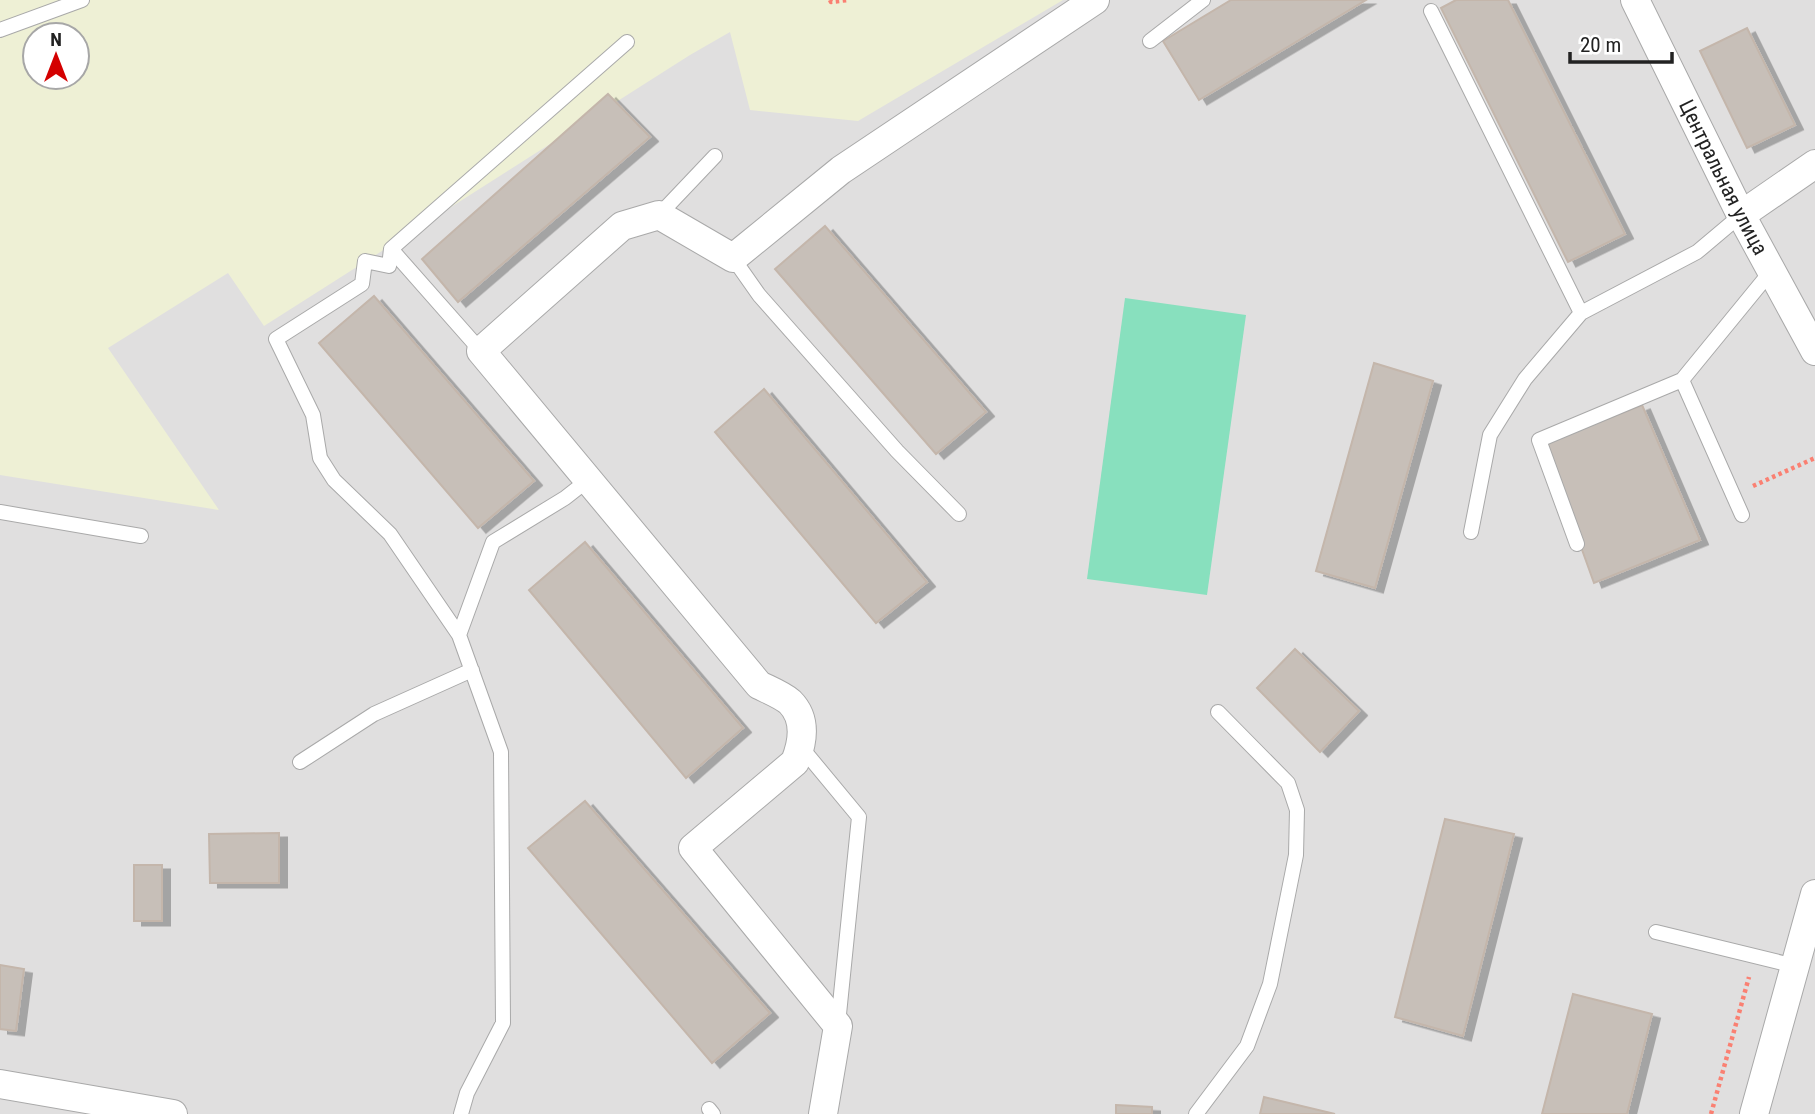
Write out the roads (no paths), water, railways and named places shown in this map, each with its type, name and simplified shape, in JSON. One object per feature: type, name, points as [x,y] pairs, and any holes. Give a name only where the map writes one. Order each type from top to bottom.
[{"type":"street","points":[[822,1114],[838,1026],[693,848],[795,762],[801,747],[802,722],[789,702],[759,685],[481,351],[622,226],[659,215],[733,258],[841,170],[1095,0]]},
{"type":"street","name":"Центральная улица","points":[[1635,0],[1741,215],[1815,351]]},
{"type":"street","points":[[1741,215],[1815,164]]},
{"type":"street","points":[[1754,1114],[1815,894]]},
{"type":"street","points":[[0,1084],[173,1114]]},
{"type":"lane","points":[[0,30],[82,0]]},
{"type":"lane","points":[[1150,41],[1203,0]]},
{"type":"lane","points":[[1430,11],[1581,313]]},
{"type":"lane","points":[[461,1114],[467,1093],[503,1023],[501,752],[459,635],[390,534],[334,480],[320,458],[313,415],[276,339],[362,284],[365,261],[388,266],[391,250],[627,42]]},
{"type":"lane","points":[[659,215],[715,156]]},
{"type":"lane","points":[[1471,532],[1490,435],[1525,379],[1581,313],[1697,252],[1741,215]]},
{"type":"lane","points":[[391,250],[481,351]]},
{"type":"lane","points":[[733,258],[759,295],[897,451],[959,514]]},
{"type":"lane","points":[[1577,544],[1539,440],[1682,380],[1772,270]]},
{"type":"lane","points":[[1682,380],[1742,515]]},
{"type":"lane","points":[[459,635],[493,542],[565,498],[588,480]]},
{"type":"lane","points":[[0,512],[141,536]]},
{"type":"lane","points":[[300,762],[374,714],[472,670]]},
{"type":"lane","points":[[1196,1114],[1247,1046],[1270,984],[1296,855],[1297,810],[1289,783],[1218,712]]},
{"type":"lane","points":[[801,747],[859,817],[838,1026]]},
{"type":"lane","points":[[1656,932],[1795,966]]}]
